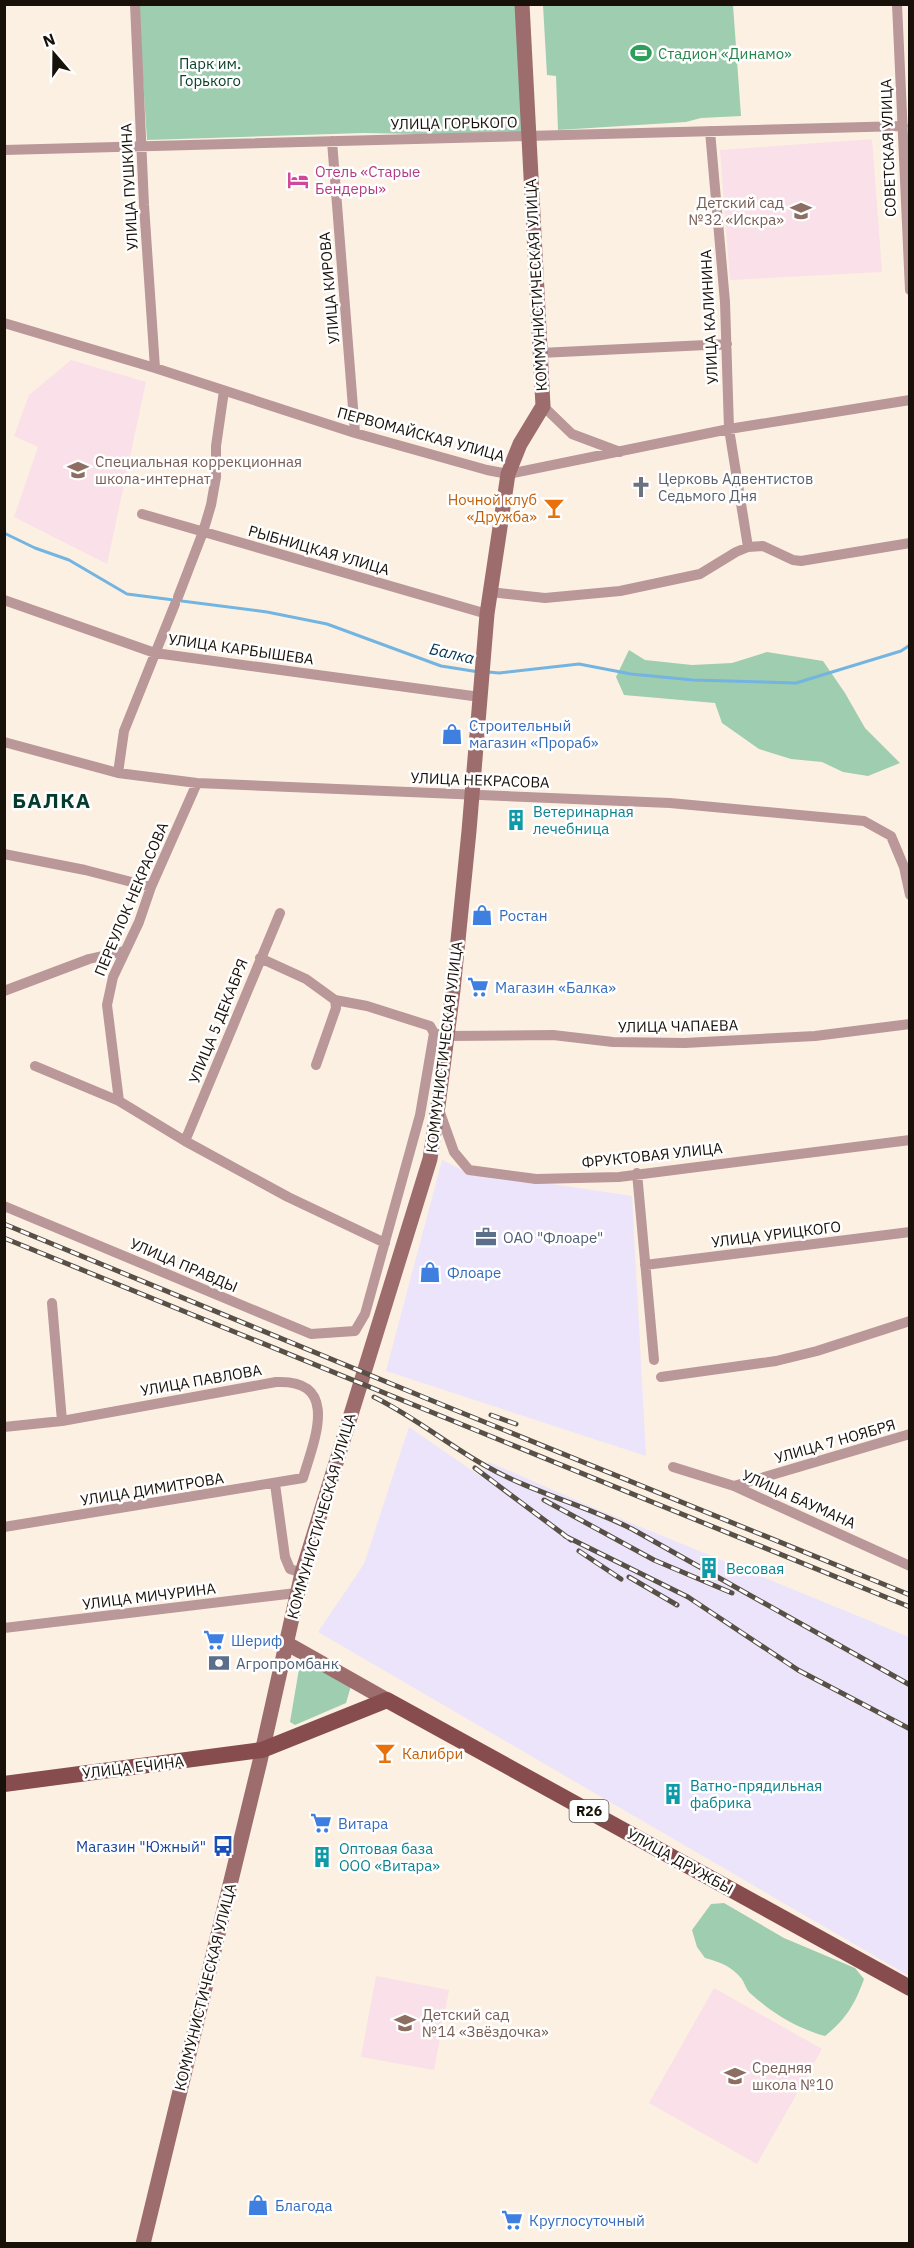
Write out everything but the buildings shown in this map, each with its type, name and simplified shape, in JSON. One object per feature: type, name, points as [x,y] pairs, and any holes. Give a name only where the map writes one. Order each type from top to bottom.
[{"type":"main road","name":"КОММУНИСТИЧЕСКАЯ УЛИЦА","points":[[143,2244],[262,1750],[302,1573],[429,1159],[438,1106],[440,1034],[469,831],[490,592],[508,474],[520,444],[543,406],[522,4]]},
{"type":"main road","name":"УЛИЦА ДРУЖБЫ","points":[[286,1643],[909,1988]]},
{"type":"main road","points":[[262,1750],[387,1700]]},
{"type":"main road","name":"УЛИЦА ЕЧИНА","points":[[4,1784],[262,1750]]},
{"type":"street","name":"УЛИЦА ПУШКИНА","points":[[135,4],[144,205],[155,368]]},
{"type":"street","name":"СОВЕТСКАЯ УЛИЦА","points":[[897,4],[904,19],[903,126],[909,290]]},
{"type":"street","name":"УЛИЦА ГОРЬКОГО","points":[[4,150],[903,126]]},
{"type":"street","name":"УЛИЦА КАЛИНИНА","points":[[710,131],[727,344],[729,429],[748,548]]},
{"type":"street","name":"УЛИЦА КИРОВА","points":[[332,141],[355,433]]},
{"type":"street","name":"ПЕРВОМАЙСКАЯ УЛИЦА","points":[[4,323],[155,368],[355,433],[508,474],[729,429],[909,400]]},
{"type":"street","points":[[540,352],[727,344]]},
{"type":"street","points":[[118,773],[124,731],[212,505],[216,477],[216,446],[224,391]]},
{"type":"street","points":[[543,406],[572,434],[621,452]]},
{"type":"street","name":"РЫБНИЦКАЯ УЛИЦА","points":[[142,514],[487,614]]},
{"type":"street","points":[[490,592],[545,598],[620,591],[699,574],[748,548],[769,547],[793,560],[801,561],[909,543]]},
{"type":"street","name":"УЛИЦА КАРБЫШЕВА","points":[[4,600],[155,653],[480,697]]},
{"type":"street","name":"УЛИЦА НЕКРАСОВА","points":[[4,742],[118,773],[197,783],[670,803],[864,821],[891,836],[904,867],[909,895]]},
{"type":"street","name":"ПЕРЕУЛОК НЕКРАСОВА","points":[[119,1101],[107,1005],[113,977],[139,922],[151,887],[197,783]]},
{"type":"street","points":[[4,854],[85,870],[151,887]]},
{"type":"street","name":"УЛИЦА 5 ДЕКАБРЯ","points":[[185,1141],[280,913]]},
{"type":"street","points":[[4,991],[89,958],[124,951]]},
{"type":"street","points":[[35,1066],[119,1101],[185,1141],[288,1197],[385,1243],[440,1034],[430,1026],[367,1006],[335,1000],[306,979],[260,957]]},
{"type":"street","points":[[316,1065],[336,1008],[335,1000]]},
{"type":"street","name":"УЛИЦА ЧАПАЕВА","points":[[440,1034],[554,1035],[613,1042],[685,1043],[815,1036],[909,1024]]},
{"type":"street","name":"ФРУКТОВАЯ УЛИЦА","points":[[438,1106],[454,1152],[469,1170],[536,1179],[619,1177],[909,1140]]},
{"type":"street","points":[[637,1173],[654,1360]]},
{"type":"street","name":"УЛИЦА ПРАВДЫ","points":[[4,1206],[312,1335],[355,1331],[365,1314],[385,1243]]},
{"type":"street","name":"УЛИЦА УРИЦКОГО","points":[[645,1265],[909,1232]]},
{"type":"street","points":[[52,1303],[62,1420]]},
{"type":"street","points":[[661,1377],[776,1361],[817,1351],[909,1321]]},
{"type":"street","name":"УЛИЦА ПАВЛОВА","points":[[4,1427],[62,1420],[291,1381],[310,1393],[317,1402],[319,1411],[319,1423],[303,1478]]},
{"type":"street","name":"УЛИЦА 7 НОЯБРЯ","points":[[734,1486],[909,1434]]},
{"type":"street","name":"УЛИЦА БАУМАНА","points":[[673,1467],[734,1486],[909,1566]]},
{"type":"street","name":"УЛИЦА ДИМИТРОВА","points":[[4,1527],[303,1478]]},
{"type":"street","points":[[275,1484],[285,1557],[291,1569],[302,1573]]},
{"type":"street","points":[[897,1560],[909,1555]]},
{"type":"street","name":"УЛИЦА МИЧУРИНА","points":[[4,1628],[297,1593]]},
{"type":"shaded area","name":"Детский сад №32 «Искра»","points":[[872,139],[882,272],[730,280],[720,150]]},
{"type":"shaded area","name":"Специальная коррекционная школа-интернат","points":[[71,360],[146,382],[107,564],[14,517],[38,447],[14,436],[29,395]]},
{"type":"shaded area","points":[[442,1160],[464,1171],[632,1196],[646,1456],[386,1371]]},
{"type":"shaded area","points":[[409,1427],[480,1476],[489,1462],[592,1507],[909,1637],[909,1976],[318,1632],[364,1564]]},
{"type":"shaded area","name":"Детский сад №14 «Звёздочка»","points":[[376,1976],[449,1990],[434,2070],[361,2057]]},
{"type":"shaded area","name":"Средняя школа №10","points":[[714,1988],[822,2049],[757,2164],[649,2103]]},
{"type":"green space","name":"Парк им. Горького","points":[[138,5],[522,5],[529,136],[363,133],[147,140]]},
{"type":"green space","name":"Стадион «Динамо»","points":[[543,5],[733,5],[741,116],[558,130],[556,76],[547,75]]},
{"type":"green space","points":[[629,650],[645,660],[692,665],[732,663],[767,652],[823,661],[865,728],[900,763],[868,776],[843,772],[822,762],[791,759],[759,749],[722,723],[715,703],[624,695],[616,677]]},
{"type":"green space","points":[[303,1661],[351,1686],[346,1703],[295,1725],[290,1722],[300,1663]]},
{"type":"green space","points":[[724,1903],[784,1938],[855,1968],[864,1979],[849,2010],[825,2036],[795,2025],[777,2014],[749,1992],[733,1970],[705,1958],[697,1947],[692,1930],[711,1904]]},
{"type":"waterway","name":"Балка","points":[[4,533],[35,548],[69,560],[127,594],[267,612],[327,624],[441,666],[479,672]]},
{"type":"waterway","name":"Балка","points":[[488,672],[499,673],[579,664],[631,674],[693,680],[796,683],[901,651],[910,645]]},
{"type":"railway","points":[[4,1224],[910,1595]]},
{"type":"railway","points":[[4,1238],[910,1607]]},
{"type":"railway","points":[[374,1397],[502,1475],[632,1529],[910,1685]]},
{"type":"railway","points":[[491,1415],[516,1424]]},
{"type":"railway","points":[[475,1468],[571,1540]]},
{"type":"railway","points":[[544,1500],[654,1560],[732,1593]]},
{"type":"railway","points":[[565,1536],[688,1597],[798,1670],[910,1729]]},
{"type":"railway","points":[[579,1551],[621,1579]]},
{"type":"railway","points":[[629,1577],[677,1605]]},
{"type":"place","name":"Стадион «Динамо»","points":[[641,53]]},
{"type":"place","name":"Отель «Старые Бендеры»","points":[[298,180]]},
{"type":"place","name":"Детский сад №32 «Искра»","points":[[801,211]]},
{"type":"place","name":"Специальная коррекционная школа-интернат","points":[[78,470]]},
{"type":"place","name":"Церковь Адвентистов Седьмого Дня","points":[[641,487]]},
{"type":"place","name":"Ночной клуб «Дружба»","points":[[554,508]]},
{"type":"place","name":"Строительный магазин «Прораб»","points":[[452,734]]},
{"type":"place","name":"Ветеринарная лечебница","points":[[516,820]]},
{"type":"place","name":"Ростан","points":[[482,915]]},
{"type":"place","name":"Магазин «Балка»","points":[[478,987]]},
{"type":"place","name":"ОАО \"Флоаре\"","points":[[486,1237]]},
{"type":"place","name":"Флоаре","points":[[430,1272]]},
{"type":"place","name":"Весовая","points":[[709,1568]]},
{"type":"place","name":"Шериф","points":[[214,1640]]},
{"type":"place","name":"Агропромбанк","points":[[219,1663]]},
{"type":"place","name":"Калибри","points":[[385,1753]]},
{"type":"place","name":"Ватно-прядильная фабрика","points":[[673,1794]]},
{"type":"place","name":"Витара","points":[[321,1823]]},
{"type":"place","name":"Магазин \"Южный\"","points":[[223,1846]]},
{"type":"place","name":"Оптовая база ООО «Витара»","points":[[322,1857]]},
{"type":"place","name":"Детский сад №14 «Звёздочка»","points":[[405,2023]]},
{"type":"place","name":"Средняя школа №10","points":[[735,2076]]},
{"type":"place","name":"Благода","points":[[258,2205]]},
{"type":"place","name":"Круглосуточный","points":[[512,2220]]},
{"type":"district","name":"БАЛКА","points":[[52,800]]}]
